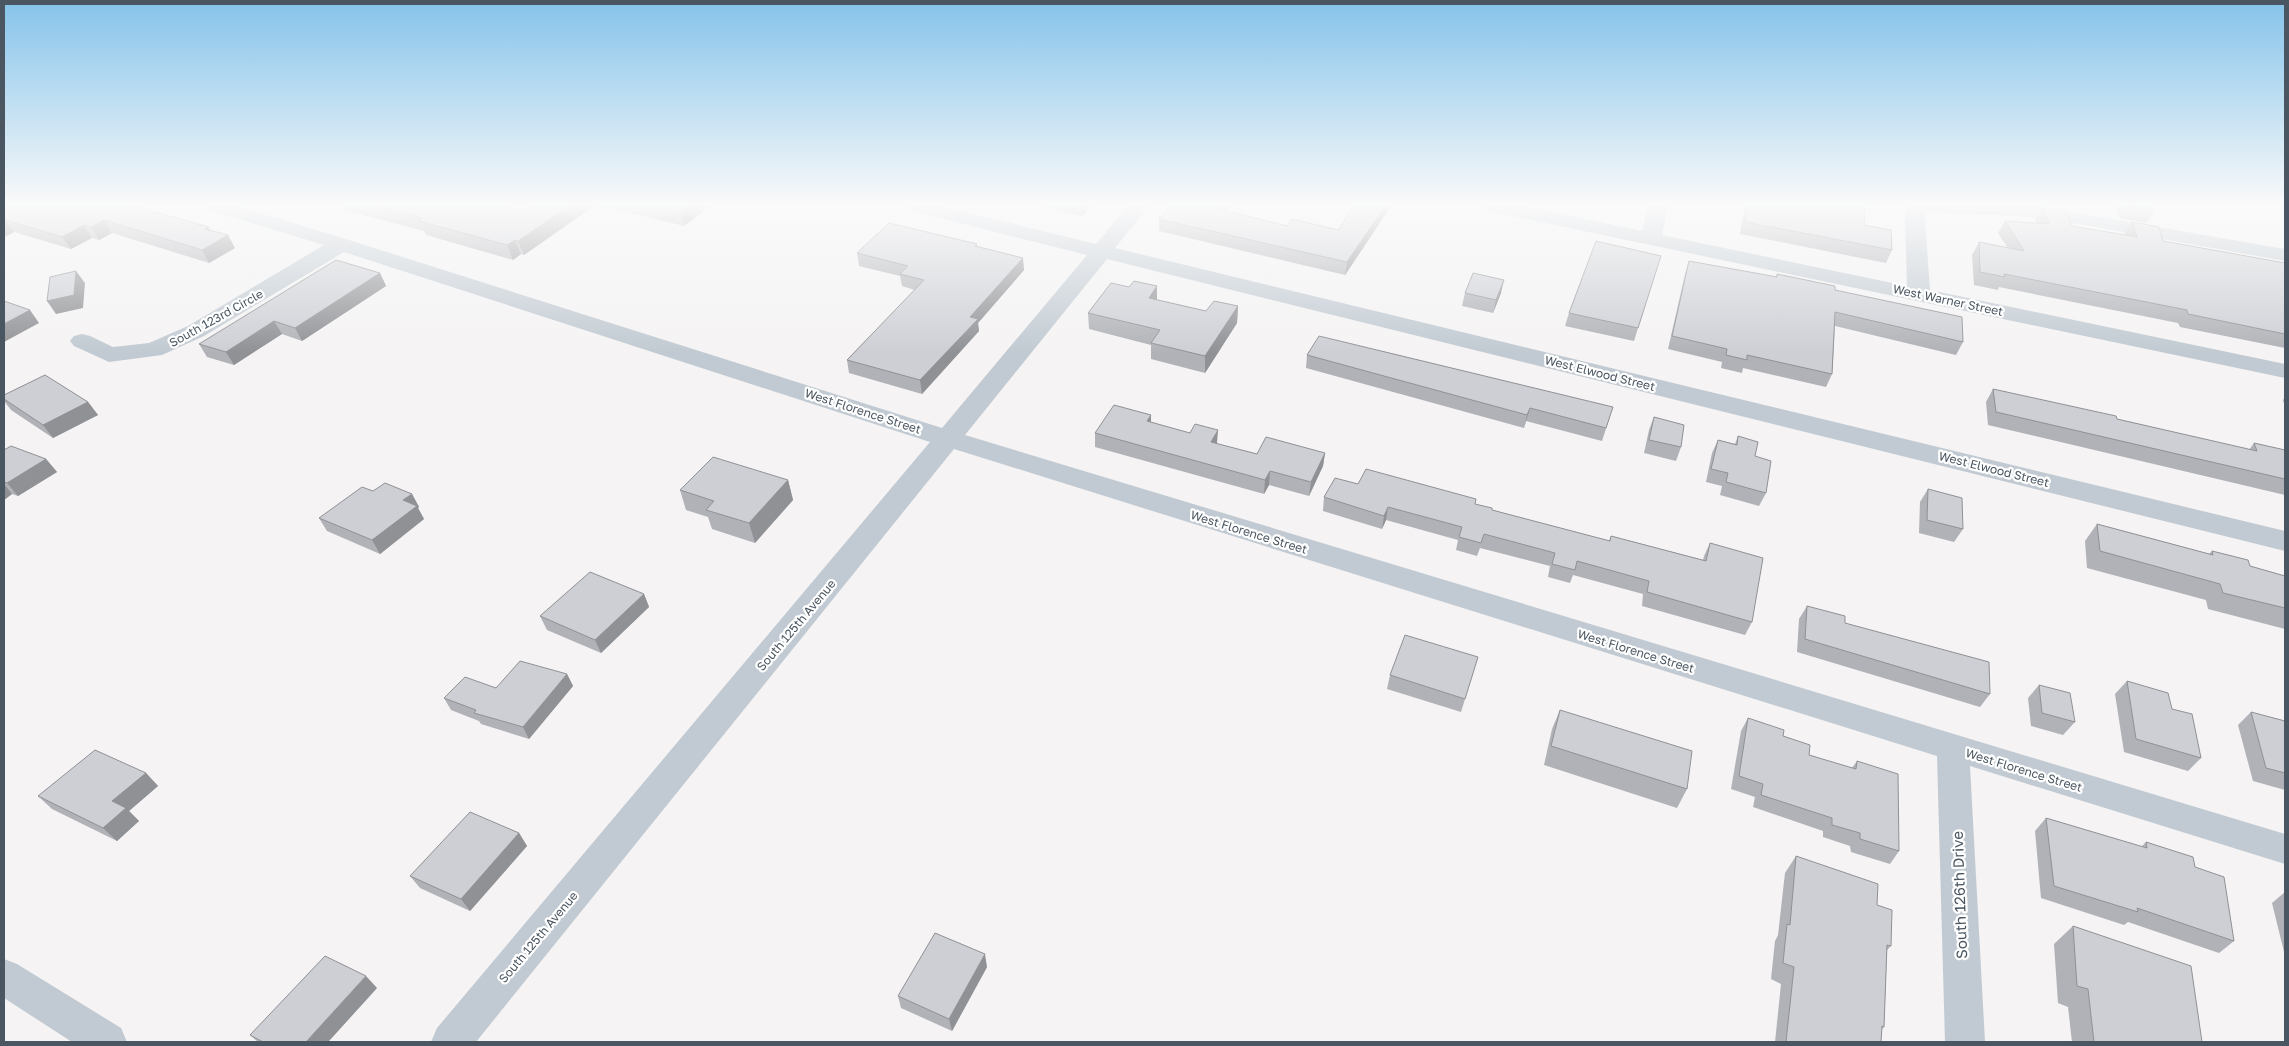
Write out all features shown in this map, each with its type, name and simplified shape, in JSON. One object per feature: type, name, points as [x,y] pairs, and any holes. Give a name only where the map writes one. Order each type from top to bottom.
[{"type":"street","name":"South 123rd Circle","points":[[82,341],[109,355],[154,350],[196,331],[324,255]]},
{"type":"street","name":"West Florence Street","points":[[376,255],[949,439],[2285,849]]},
{"type":"street","name":"South 125th Avenue","points":[[451,1042],[1100,255]]},
{"type":"street","name":"West Elwood Street","points":[[1114,255],[2285,540]]},
{"type":"street","name":"West Warner Street","points":[[1727,255],[2285,371]]},
{"type":"street","points":[[1917,255],[1919,294]]},
{"type":"street","name":"South 126th Drive","points":[[1953,748],[1966,1042]]},
{"type":"street","points":[[4,977],[107,1042]]},
{"type":"building","points":[[864,255],[1010,255],[1023,258],[970,317],[978,319],[920,380],[847,360],[924,280],[900,274],[908,266]]},
{"type":"building","points":[[1316,255],[1352,255],[1347,262]]},
{"type":"building","points":[[1591,255],[1661,256],[1638,328],[1569,313]]},
{"type":"building","points":[[1979,255],[2240,255],[2285,263],[2285,334],[2188,314],[2187,310],[2004,274],[2005,277],[1980,272]]},
{"type":"building","points":[[336,260],[380,273],[295,328],[274,321],[226,352],[199,344]]},
{"type":"building","points":[[1689,261],[1777,277],[1777,274],[1835,286],[1835,290],[1962,317],[1963,342],[1835,312],[1832,374],[1747,355],[1747,360],[1726,355],[1727,349],[1672,336]]},
{"type":"building","points":[[76,271],[74,295],[47,301],[50,277]]},
{"type":"building","points":[[1473,273],[1504,280],[1496,300],[1465,293]]},
{"type":"building","points":[[1134,281],[1157,286],[1149,298],[1206,311],[1214,301],[1238,306],[1205,356],[1151,343],[1160,330],[1088,313],[1111,283],[1129,287]]},
{"type":"building","points":[[4,301],[30,310],[4,324]]},
{"type":"building","points":[[1319,336],[1613,407],[1606,428],[1530,408],[1527,415],[1307,355]]},
{"type":"building","points":[[45,375],[88,402],[43,425],[4,399],[4,395]]},
{"type":"building","points":[[1993,389],[2116,416],[2117,419],[2257,451],[2254,443],[2285,450],[2285,479],[1996,412]]},
{"type":"building","points":[[1114,405],[1151,415],[1147,421],[1190,433],[1195,424],[1218,430],[1211,442],[1257,454],[1266,437],[1325,453],[1311,482],[1270,471],[1265,480],[1095,433]]},
{"type":"building","points":[[1654,417],[1684,425],[1681,447],[1649,440]]},
{"type":"building","points":[[1738,436],[1758,442],[1755,456],[1771,461],[1766,493],[1726,482],[1728,473],[1711,469],[1718,440],[1737,445]]},
{"type":"building","points":[[11,446],[46,459],[7,483],[4,482],[4,450]]},
{"type":"building","points":[[713,457],[788,480],[749,523],[706,510],[714,501],[680,490]]},
{"type":"building","points":[[1366,469],[1476,499],[1475,504],[1492,508],[1492,510],[1610,541],[1611,536],[1706,561],[1710,543],[1763,558],[1752,622],[1647,592],[1649,581],[1577,561],[1575,570],[1552,564],[1555,553],[1484,534],[1481,543],[1459,537],[1462,527],[1388,507],[1384,516],[1324,497],[1335,478],[1358,484]]},
{"type":"building","points":[[385,483],[412,494],[403,500],[417,506],[372,540],[319,518],[362,487],[373,491]]},
{"type":"building","points":[[1928,489],[1962,498],[1963,529],[1927,520]]},
{"type":"building","points":[[2097,524],[2213,555],[2212,551],[2248,560],[2250,566],[2285,576],[2285,608],[2223,593],[2220,584],[2100,551]]},
{"type":"building","points":[[590,572],[644,594],[595,640],[540,616]]},
{"type":"building","points":[[1807,606],[1845,616],[1845,623],[1989,662],[1990,694],[1805,639]]},
{"type":"building","points":[[1405,635],[1478,657],[1465,699],[1390,675]]},
{"type":"building","points":[[520,661],[567,674],[523,727],[474,713],[476,710],[444,698],[465,677],[496,688]]},
{"type":"building","points":[[2127,681],[2168,693],[2172,709],[2192,714],[2201,758],[2136,739]]},
{"type":"building","points":[[2039,685],[2070,693],[2075,722],[2042,713]]},
{"type":"building","points":[[1560,710],[1692,751],[1687,789],[1551,746]]},
{"type":"building","points":[[2251,712],[2285,721],[2285,773],[2266,768]]},
{"type":"building","points":[[1748,718],[1784,730],[1783,736],[1810,745],[1809,755],[1856,769],[1857,761],[1898,774],[1899,851],[1860,839],[1860,833],[1832,825],[1832,818],[1761,795],[1763,784],[1739,776]]},
{"type":"building","points":[[95,750],[146,773],[112,801],[126,808],[103,828],[38,796]]},
{"type":"building","points":[[470,812],[519,833],[461,899],[410,876]]},
{"type":"building","points":[[2046,818],[2147,848],[2146,842],[2193,857],[2195,867],[2224,877],[2234,941],[2137,908],[2138,912],[2054,886]]},
{"type":"building","points":[[1796,856],[1878,884],[1877,905],[1892,910],[1891,946],[1887,945],[1884,1027],[1882,1026],[1881,1042],[1786,1042],[1794,967],[1783,963],[1787,924],[1790,925]]},
{"type":"building","points":[[2073,926],[2191,966],[2202,1042],[2094,1042],[2088,989],[2077,986]]},
{"type":"building","points":[[935,933],[985,954],[949,1019],[898,996]]},
{"type":"building","points":[[325,956],[366,976],[306,1042],[263,1042],[250,1035]]}]
